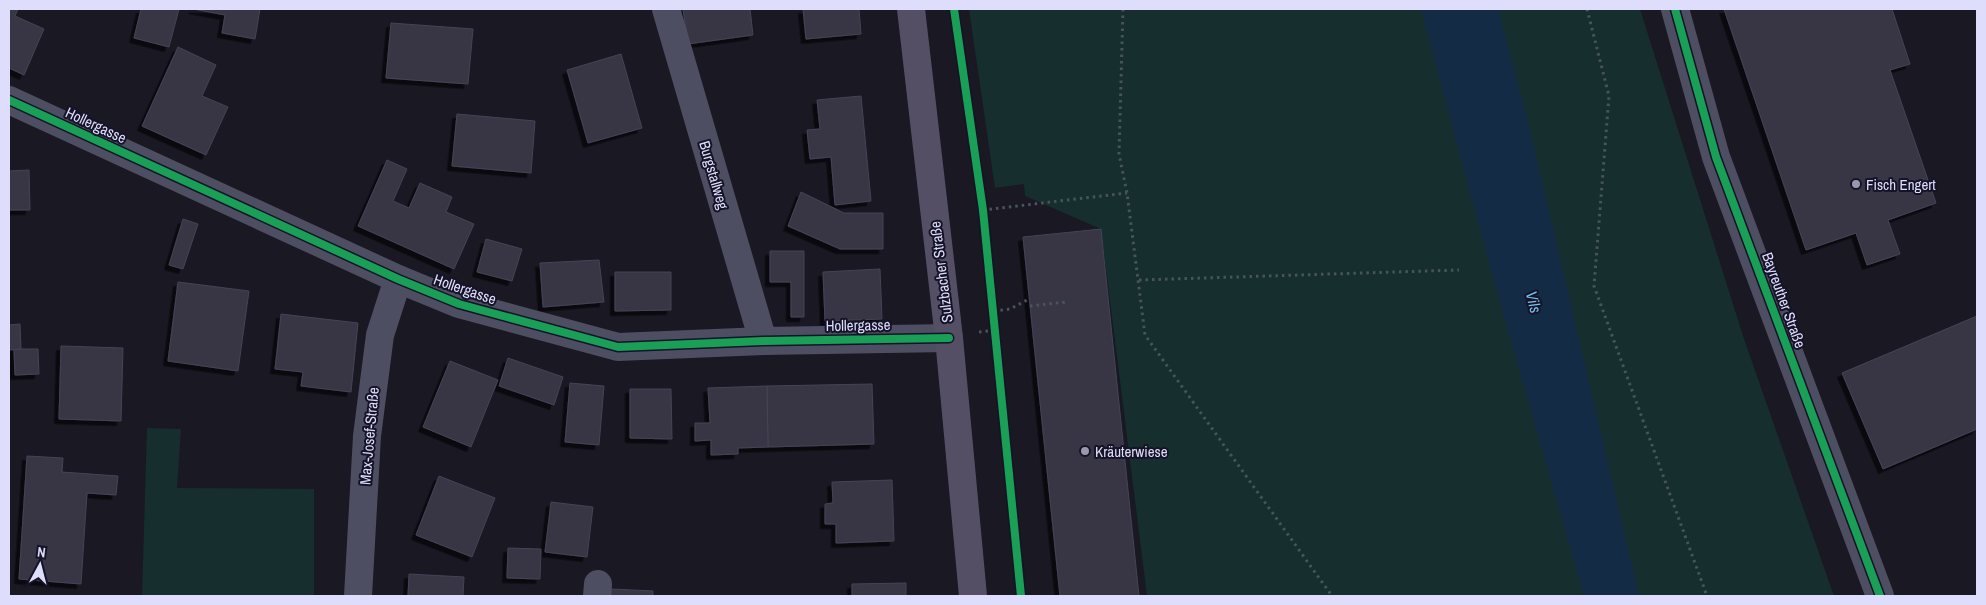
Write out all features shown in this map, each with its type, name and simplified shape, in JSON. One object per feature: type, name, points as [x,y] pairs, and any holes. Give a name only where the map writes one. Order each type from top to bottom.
[{"type":"main road","name":"Sulzbacher Straße","points":[[911,9],[949,338],[973,596]]},
{"type":"street","name":"Burgstallweg","points":[[666,9],[762,341]]},
{"type":"street","name":"Bayreuther Straße","points":[[1674,9],[1716,157],[1880,596]]},
{"type":"street","name":"Hollergasse","points":[[9,100],[398,279],[459,304],[618,347],[762,341],[949,338]]},
{"type":"street","name":"Max-Josef-Straße","points":[[358,596],[367,436],[380,335],[398,279]]},
{"type":"path","points":[[1123,9],[1120,154],[1127,193],[1145,335],[1332,596]]},
{"type":"path","points":[[1587,9],[1609,96],[1594,286],[1707,596]]},
{"type":"path","points":[[983,210],[1127,193]]},
{"type":"path","points":[[1139,280],[1459,270]]},
{"type":"path","points":[[994,310],[1010,309],[1029,299]]},
{"type":"path","points":[[1030,306],[1066,302]]},
{"type":"green space","points":[[969,9],[1640,9],[1744,339],[1834,596],[1147,596],[1101,229],[1025,196],[1024,184],[995,188]]},
{"type":"green space","points":[[147,428],[181,429],[177,488],[314,489],[314,596],[142,596]]},
{"type":"water","name":"Vils","points":[[1421,9],[1498,9],[1529,125],[1639,596],[1584,596],[1494,282]]},
{"type":"building","points":[[9,9],[18,9],[15,16],[44,29],[24,75],[9,68]]},
{"type":"building","points":[[141,9],[179,9],[169,47],[134,38]]},
{"type":"building","points":[[193,9],[260,9],[255,39],[222,33],[225,15]]},
{"type":"building","points":[[683,9],[750,9],[753,35],[688,44]]},
{"type":"building","points":[[803,9],[859,9],[861,34],[806,39]]},
{"type":"building","points":[[1724,9],[1892,9],[1910,64],[1890,70],[1936,203],[1888,220],[1900,254],[1867,265],[1856,233],[1806,250]]},
{"type":"building","points":[[391,23],[473,29],[468,84],[386,78]]},
{"type":"building","points":[[178,47],[216,65],[202,96],[228,107],[206,155],[142,126]]},
{"type":"building","points":[[621,54],[642,128],[588,143],[567,70]]},
{"type":"building","points":[[861,96],[871,201],[835,205],[831,157],[810,159],[807,130],[820,129],[817,100]]},
{"type":"building","points":[[457,114],[535,121],[531,173],[452,166]]},
{"type":"building","points":[[387,160],[407,169],[393,201],[409,208],[420,183],[452,197],[446,212],[474,224],[454,269],[358,226]]},
{"type":"building","points":[[29,170],[30,210],[9,210],[9,171]]},
{"type":"building","points":[[801,192],[844,213],[883,213],[883,249],[840,249],[788,226]]},
{"type":"building","points":[[183,219],[198,224],[183,269],[169,265]]},
{"type":"building","name":"Kräuterwiese","points":[[1101,229],[1139,596],[1060,596],[1023,237]]},
{"type":"building","points":[[486,239],[522,249],[512,281],[477,272]]},
{"type":"building","points":[[770,251],[804,251],[804,317],[791,317],[791,282],[770,282]]},
{"type":"building","points":[[599,260],[604,302],[543,307],[540,263]]},
{"type":"building","points":[[880,269],[882,319],[825,321],[823,272]]},
{"type":"building","points":[[615,272],[671,272],[671,310],[615,311]]},
{"type":"building","points":[[178,282],[249,291],[238,371],[168,361]]},
{"type":"building","points":[[281,314],[358,323],[351,392],[301,386],[303,372],[275,369]]},
{"type":"building","points":[[1977,316],[1977,429],[1883,469],[1842,373]]},
{"type":"building","points":[[20,324],[21,349],[9,350],[9,325]]},
{"type":"building","points":[[61,346],[123,348],[121,421],[59,419]]},
{"type":"building","points":[[38,349],[39,374],[15,375],[14,350]]},
{"type":"building","points":[[508,358],[563,377],[554,405],[499,386]]},
{"type":"building","points":[[450,361],[498,380],[471,447],[423,427]]},
{"type":"building","points":[[570,383],[604,386],[599,445],[565,442]]},
{"type":"building","points":[[872,384],[874,444],[768,447],[767,386]]},
{"type":"building","points":[[767,386],[768,447],[738,448],[738,454],[711,455],[711,440],[695,441],[695,423],[710,423],[708,388]]},
{"type":"building","points":[[630,389],[671,389],[672,439],[630,438]]},
{"type":"building","points":[[27,456],[63,458],[62,472],[118,476],[116,495],[87,493],[81,584],[19,579]]},
{"type":"building","points":[[439,476],[495,498],[472,557],[416,535]]},
{"type":"building","points":[[892,480],[894,541],[836,543],[836,524],[825,524],[825,504],[833,503],[832,482]]},
{"type":"building","points":[[551,502],[593,507],[587,557],[545,552]]},
{"type":"building","points":[[508,548],[541,549],[540,579],[507,578]]},
{"type":"building","points":[[409,574],[464,577],[463,596],[408,596]]},
{"type":"building","points":[[906,583],[906,596],[852,596],[852,584]]},
{"type":"building","points":[[611,589],[653,591],[653,596],[611,596]]},
{"type":"cycle path","points":[[954,9],[983,210],[1021,596]]},
{"type":"cycle path","points":[[1675,9],[1716,157],[1880,596]]},
{"type":"cycle path","points":[[9,100],[398,279],[459,304],[618,347],[763,341],[949,338]]},
{"type":"place","name":"Fisch Engert","points":[[1856,184]]},
{"type":"place","name":"Kräuterwiese","points":[[1085,451]]}]
